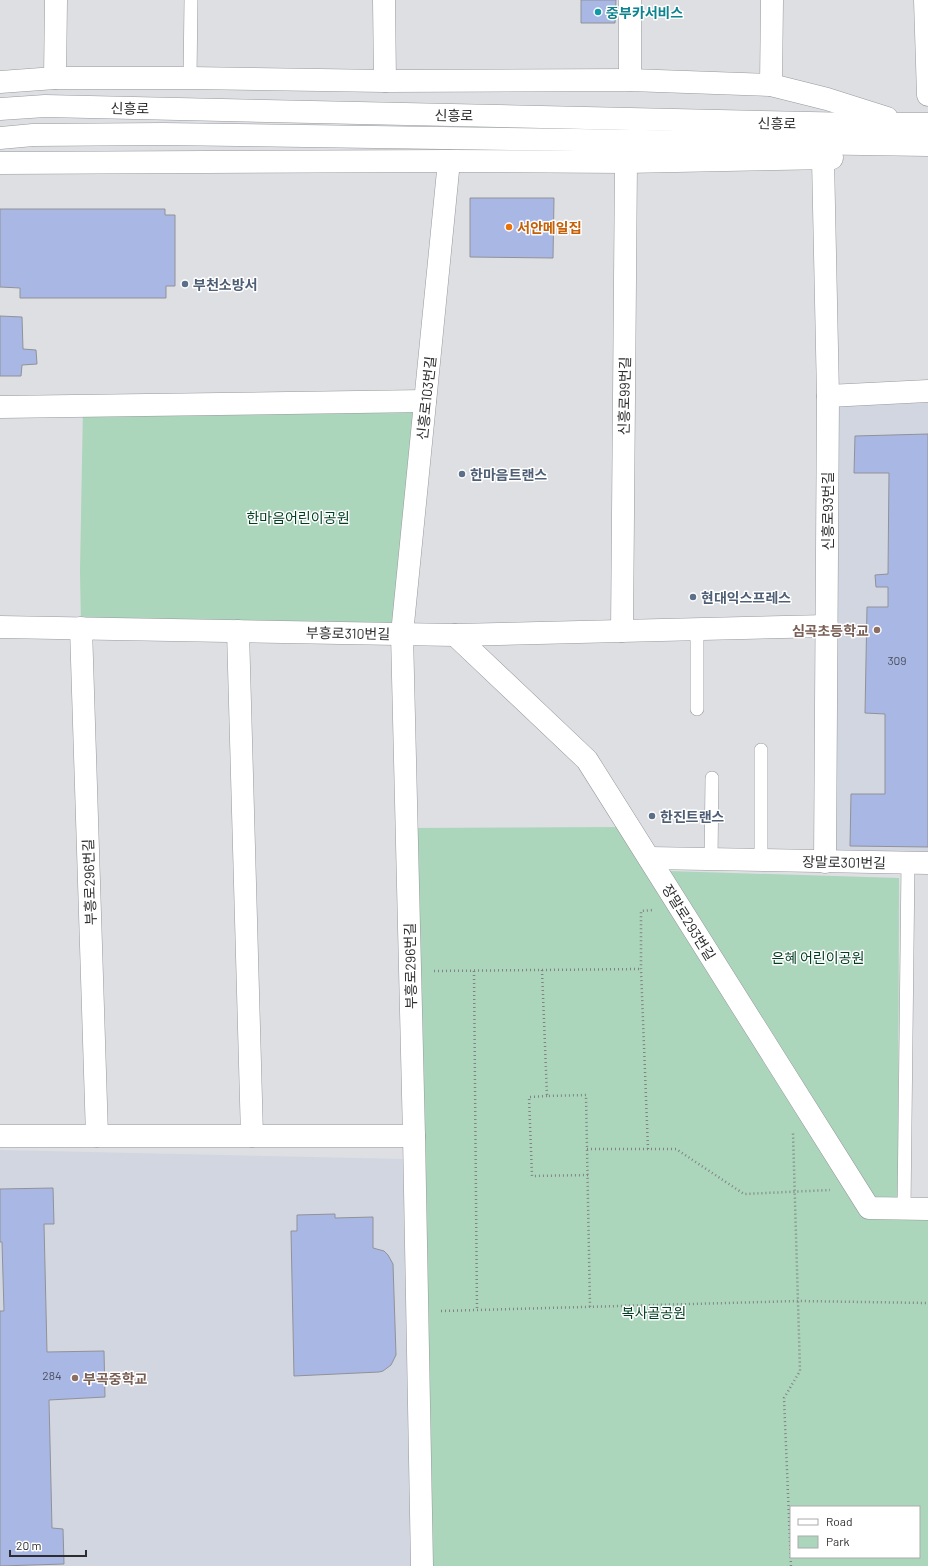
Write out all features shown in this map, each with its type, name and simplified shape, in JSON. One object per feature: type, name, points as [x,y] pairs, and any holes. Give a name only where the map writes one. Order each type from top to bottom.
[{"type":"street","points":[[55,78],[56,0]]},
{"type":"street","points":[[384,0],[385,81]]},
{"type":"street","points":[[630,0],[630,80]]},
{"type":"street","points":[[771,85],[772,0]]},
{"type":"street","points":[[925,0],[928,96]]},
{"type":"street","name":"신흥로","points":[[0,82],[55,78],[190,78],[385,81],[630,80],[771,85],[827,99],[914,131],[928,145]]},
{"type":"street","name":"신흥로","points":[[0,109],[45,106],[857,135]]},
{"type":"street","name":"신흥로","points":[[0,138],[33,135],[163,134],[857,135],[914,131]]},
{"type":"street","name":"신흥로","points":[[0,164],[449,161],[626,162],[823,159],[862,155],[914,131]]},
{"type":"street","name":"신흥로93번길","points":[[823,159],[828,396],[826,862]]},
{"type":"street","name":"신흥로103번길","points":[[402,634],[449,161]]},
{"type":"street","name":"신흥로99번길","points":[[622,631],[626,162]]},
{"type":"street","points":[[828,396],[928,391]]},
{"type":"street","points":[[0,407],[425,401]]},
{"type":"street","name":"부흥로310번길","points":[[0,627],[455,635],[827,626]]},
{"type":"street","name":"부흥로296번길","points":[[81,628],[97,1136]]},
{"type":"street","points":[[238,631],[252,1136]]},
{"type":"street","name":"부흥로296번길","points":[[402,634],[414,1136],[422,1566]]},
{"type":"street","name":"장말로293번길","points":[[455,635],[587,760],[869,1208],[928,1209]]},
{"type":"street","name":"장말로301번길","points":[[649,858],[918,863]]},
{"type":"street","points":[[0,1136],[414,1136]]},
{"type":"lane","points":[[190,0],[190,78]]},
{"type":"lane","points":[[697,629],[697,709]]},
{"type":"lane","points":[[761,750],[761,861]]},
{"type":"lane","points":[[711,860],[712,778]]},
{"type":"lane","points":[[904,1209],[918,863]]},
{"type":"path","points":[[648,1149],[641,969],[641,911],[681,909]]},
{"type":"path","points":[[410,972],[641,969]]},
{"type":"path","points":[[542,970],[547,1096]]},
{"type":"path","points":[[474,971],[477,1310]]},
{"type":"path","points":[[588,1175],[532,1176],[529,1097],[586,1095],[588,1175],[590,1306]]},
{"type":"path","points":[[790,1542],[784,1398],[800,1372],[792,1131]]},
{"type":"path","points":[[587,1149],[676,1149],[744,1194],[856,1189]]},
{"type":"path","points":[[417,1312],[798,1301],[928,1303]]},
{"type":"shaded area","name":"심곡초등학교","points":[[828,396],[928,401],[928,860],[825,862]]},
{"type":"shaded area","points":[[0,1150],[403,1159],[414,1566],[0,1566]]},
{"type":"green space","name":"한마음어린이공원","points":[[425,401],[402,634],[81,628],[80,571],[83,406]]},
{"type":"green space","name":"복사골공원","points":[[629,827],[869,1208],[928,1208],[928,1566],[422,1566],[407,828]]},
{"type":"green space","name":"은혜 어린이공원","points":[[668,871],[899,878],[898,1203],[871,1199]]},
{"type":"building","name":"중부카서비스","points":[[581,0],[616,0],[615,23],[581,23]]},
{"type":"building","points":[[470,198],[554,198],[553,258],[470,257]]},
{"type":"building","points":[[0,209],[165,209],[165,215],[175,215],[175,286],[166,286],[166,298],[20,298],[20,288],[0,287]]},
{"type":"building","points":[[0,316],[22,317],[23,349],[36,350],[37,364],[22,365],[21,376],[0,376]]},
{"type":"building","points":[[928,434],[928,847],[850,846],[851,794],[885,794],[885,714],[865,713],[867,607],[888,607],[888,587],[876,587],[875,575],[888,574],[889,473],[854,473],[855,436]]},
{"type":"building","points":[[53,1188],[54,1224],[44,1224],[47,1352],[104,1351],[105,1397],[49,1400],[52,1528],[63,1529],[64,1564],[0,1566],[0,1311],[4,1311],[2,1242],[0,1242],[0,1189]]},
{"type":"building","points":[[335,1214],[335,1218],[373,1217],[373,1248],[384,1251],[393,1264],[396,1355],[391,1365],[379,1372],[294,1376],[291,1231],[297,1231],[297,1215]]},
{"type":"place","name":"중부카서비스","points":[[598,12]]},
{"type":"place","name":"서안메일집","points":[[509,227]]},
{"type":"place","name":"부천소방서","points":[[185,284]]},
{"type":"place","name":"한마음트랜스","points":[[462,474]]},
{"type":"place","name":"현대익스프레스","points":[[693,597]]},
{"type":"place","name":"심곡초등학교","points":[[877,630]]},
{"type":"place","name":"한진트랜스","points":[[652,816]]},
{"type":"place","name":"부곡중학교","points":[[75,1378]]}]
